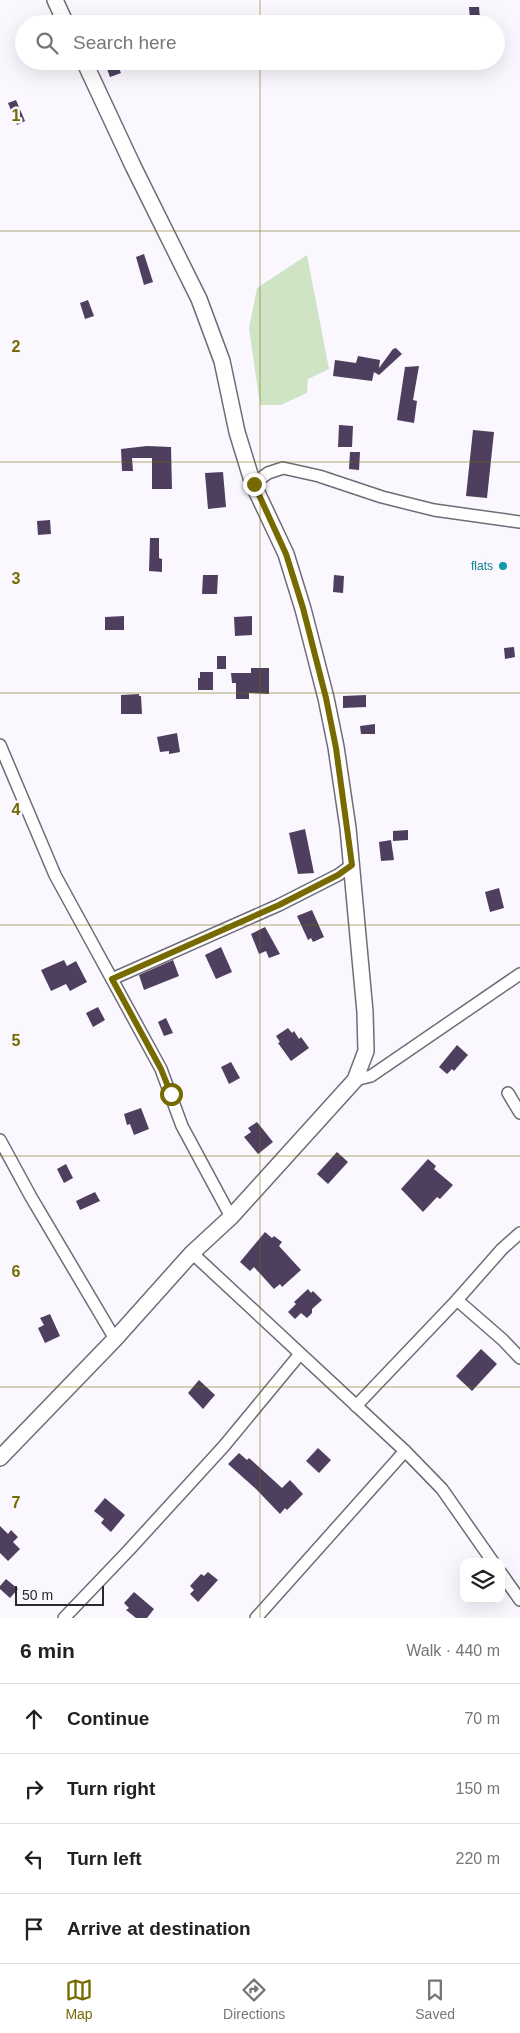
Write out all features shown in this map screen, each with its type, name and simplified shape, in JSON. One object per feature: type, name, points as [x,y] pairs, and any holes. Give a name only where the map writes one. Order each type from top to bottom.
[{"type":"street","points":[[55,0],[62,15]]},
{"type":"street","points":[[0,1458],[115,1339],[192,1253],[230,1217],[355,1080],[366,1051],[365,1012],[352,865],[336,748],[326,698],[303,608],[286,554],[254,484],[237,432],[222,361],[199,300],[88,70]]},
{"type":"street","points":[[254,484],[268,473],[283,468],[319,476],[382,498],[434,510],[520,522]]},
{"type":"street","points":[[0,745],[55,875],[161,1069],[182,1126],[230,1217]]},
{"type":"street","points":[[112,979],[279,905],[338,875],[352,865]]},
{"type":"street","points":[[355,1080],[371,1076],[520,974]]},
{"type":"street","points":[[508,1093],[520,1113]]},
{"type":"street","points":[[0,1140],[31,1197],[115,1339]]},
{"type":"street","points":[[356,1406],[457,1300],[502,1249],[520,1233]]},
{"type":"street","points":[[192,1253],[406,1451],[442,1489],[490,1558]]},
{"type":"street","points":[[457,1300],[503,1340],[520,1358]]},
{"type":"street","points":[[64,1618],[224,1446],[300,1354]]},
{"type":"street","points":[[256,1618],[406,1451]]},
{"type":"street","points":[[505,1579],[520,1600]]},
{"type":"green space","points":[[307,255],[329,369],[308,379],[307,393],[281,405],[260,405],[249,328],[257,288]]},
{"type":"building","points":[[469,7],[479,7],[480,15],[470,15]]},
{"type":"building","points":[[107,70],[120,70],[121,73],[110,77]]},
{"type":"building","points":[[16,100],[25,121],[17,125],[8,103]]},
{"type":"building","points":[[144,254],[153,282],[144,285],[136,257]]},
{"type":"building","points":[[88,300],[94,316],[85,319],[80,303]]},
{"type":"building","points":[[396,348],[402,354],[379,375],[374,372],[372,381],[333,376],[335,360],[356,363],[358,356],[380,360],[379,368],[393,349]]},
{"type":"building","points":[[419,366],[413,400],[417,401],[414,423],[397,420],[405,367]]},
{"type":"building","points":[[339,425],[353,426],[352,447],[338,447]]},
{"type":"building","points":[[473,430],[494,432],[487,498],[466,496]]},
{"type":"building","points":[[147,446],[171,447],[172,489],[152,489],[152,458],[132,458],[133,471],[122,471],[121,449]]},
{"type":"building","points":[[350,452],[360,452],[359,470],[349,469]]},
{"type":"building","points":[[223,472],[226,507],[208,509],[205,473]]},
{"type":"building","points":[[50,520],[51,534],[38,535],[37,521]]},
{"type":"building","points":[[150,538],[159,538],[159,558],[162,559],[162,572],[149,571]]},
{"type":"building","points":[[203,575],[218,575],[217,594],[202,594]]},
{"type":"building","points":[[334,575],[344,576],[343,593],[333,592]]},
{"type":"building","points":[[124,616],[124,630],[105,630],[105,617]]},
{"type":"building","points":[[252,616],[252,635],[235,636],[234,617]]},
{"type":"building","points":[[514,647],[515,657],[505,659],[504,648]]},
{"type":"building","points":[[217,656],[226,656],[226,669],[217,669]]},
{"type":"building","points":[[251,668],[269,668],[269,694],[249,693],[249,699],[236,699],[236,683],[232,683],[231,673],[251,673]]},
{"type":"building","points":[[200,672],[213,672],[213,690],[198,690]]},
{"type":"building","points":[[139,694],[141,696],[142,714],[121,714],[121,695]]},
{"type":"building","points":[[366,695],[366,707],[343,708],[343,696]]},
{"type":"building","points":[[375,724],[375,734],[361,734],[360,726]]},
{"type":"building","points":[[177,733],[180,752],[169,754],[169,751],[160,752],[157,737]]},
{"type":"building","points":[[305,829],[314,873],[298,874],[289,833]]},
{"type":"building","points":[[408,830],[408,840],[393,841],[393,831]]},
{"type":"building","points":[[391,840],[394,860],[381,861],[379,842]]},
{"type":"building","points":[[499,888],[504,908],[490,912],[485,892]]},
{"type":"building","points":[[312,910],[324,937],[313,942],[311,938],[308,940],[297,916]]},
{"type":"building","points":[[265,927],[280,954],[269,958],[266,951],[259,954],[251,934]]},
{"type":"building","points":[[221,947],[232,972],[216,979],[205,955]]},
{"type":"building","points":[[64,960],[67,966],[76,961],[87,982],[70,991],[66,984],[51,991],[41,970]]},
{"type":"building","points":[[173,960],[179,976],[144,990],[139,975]]},
{"type":"building","points":[[98,1007],[105,1020],[93,1027],[86,1013]]},
{"type":"building","points":[[166,1018],[173,1033],[164,1036],[158,1022]]},
{"type":"building","points":[[288,1028],[292,1033],[294,1031],[299,1039],[301,1037],[309,1048],[291,1061],[278,1043],[280,1042],[276,1036]]},
{"type":"building","points":[[457,1045],[468,1055],[454,1071],[452,1069],[447,1074],[439,1067]]},
{"type":"building","points":[[231,1062],[240,1078],[229,1084],[221,1067]]},
{"type":"building","points":[[141,1108],[149,1129],[134,1135],[130,1124],[127,1125],[124,1114]]},
{"type":"building","points":[[257,1122],[273,1142],[258,1154],[244,1137],[251,1132],[248,1128]]},
{"type":"building","points":[[337,1152],[348,1162],[328,1184],[317,1174]]},
{"type":"building","points":[[428,1159],[436,1166],[434,1169],[453,1185],[440,1199],[437,1197],[423,1212],[401,1189]]},
{"type":"building","points":[[66,1164],[73,1178],[64,1183],[57,1169]]},
{"type":"building","points":[[95,1192],[100,1201],[80,1210],[76,1201]]},
{"type":"building","points":[[265,1232],[272,1238],[274,1236],[282,1242],[279,1246],[301,1270],[282,1287],[280,1284],[274,1289],[254,1267],[250,1271],[240,1262]]},
{"type":"building","points":[[308,1289],[311,1293],[313,1291],[322,1300],[312,1309],[312,1313],[307,1318],[301,1313],[295,1319],[288,1312],[296,1304],[294,1302]]},
{"type":"building","points":[[50,1314],[60,1336],[45,1343],[38,1328],[44,1325],[40,1318]]},
{"type":"building","points":[[481,1349],[497,1364],[472,1391],[456,1376]]},
{"type":"building","points":[[199,1380],[215,1395],[203,1409],[188,1393]]},
{"type":"building","points":[[318,1448],[331,1460],[319,1473],[306,1461]]},
{"type":"building","points":[[239,1453],[247,1460],[249,1458],[282,1488],[290,1480],[303,1494],[287,1510],[285,1508],[280,1514],[228,1464]]},
{"type":"building","points":[[105,1498],[125,1515],[111,1532],[101,1523],[104,1519],[94,1511]]},
{"type":"building","points":[[0,1526],[8,1534],[11,1530],[18,1537],[13,1542],[20,1549],[8,1561],[0,1553]]},
{"type":"building","points":[[208,1572],[218,1580],[198,1602],[190,1594],[194,1590],[190,1586],[201,1574],[204,1576]]},
{"type":"building","points":[[6,1579],[18,1589],[10,1598],[0,1589],[0,1586]]},
{"type":"building","points":[[134,1592],[154,1609],[147,1618],[136,1618],[126,1610],[129,1608],[124,1603]]},
{"type":"place","name":"flats","points":[[503,566]]},
{"type":"route","points":[[171,1094],[161,1069],[112,979],[279,905],[338,875],[352,865],[336,748],[326,698],[303,608],[286,554],[254,484]]}]
